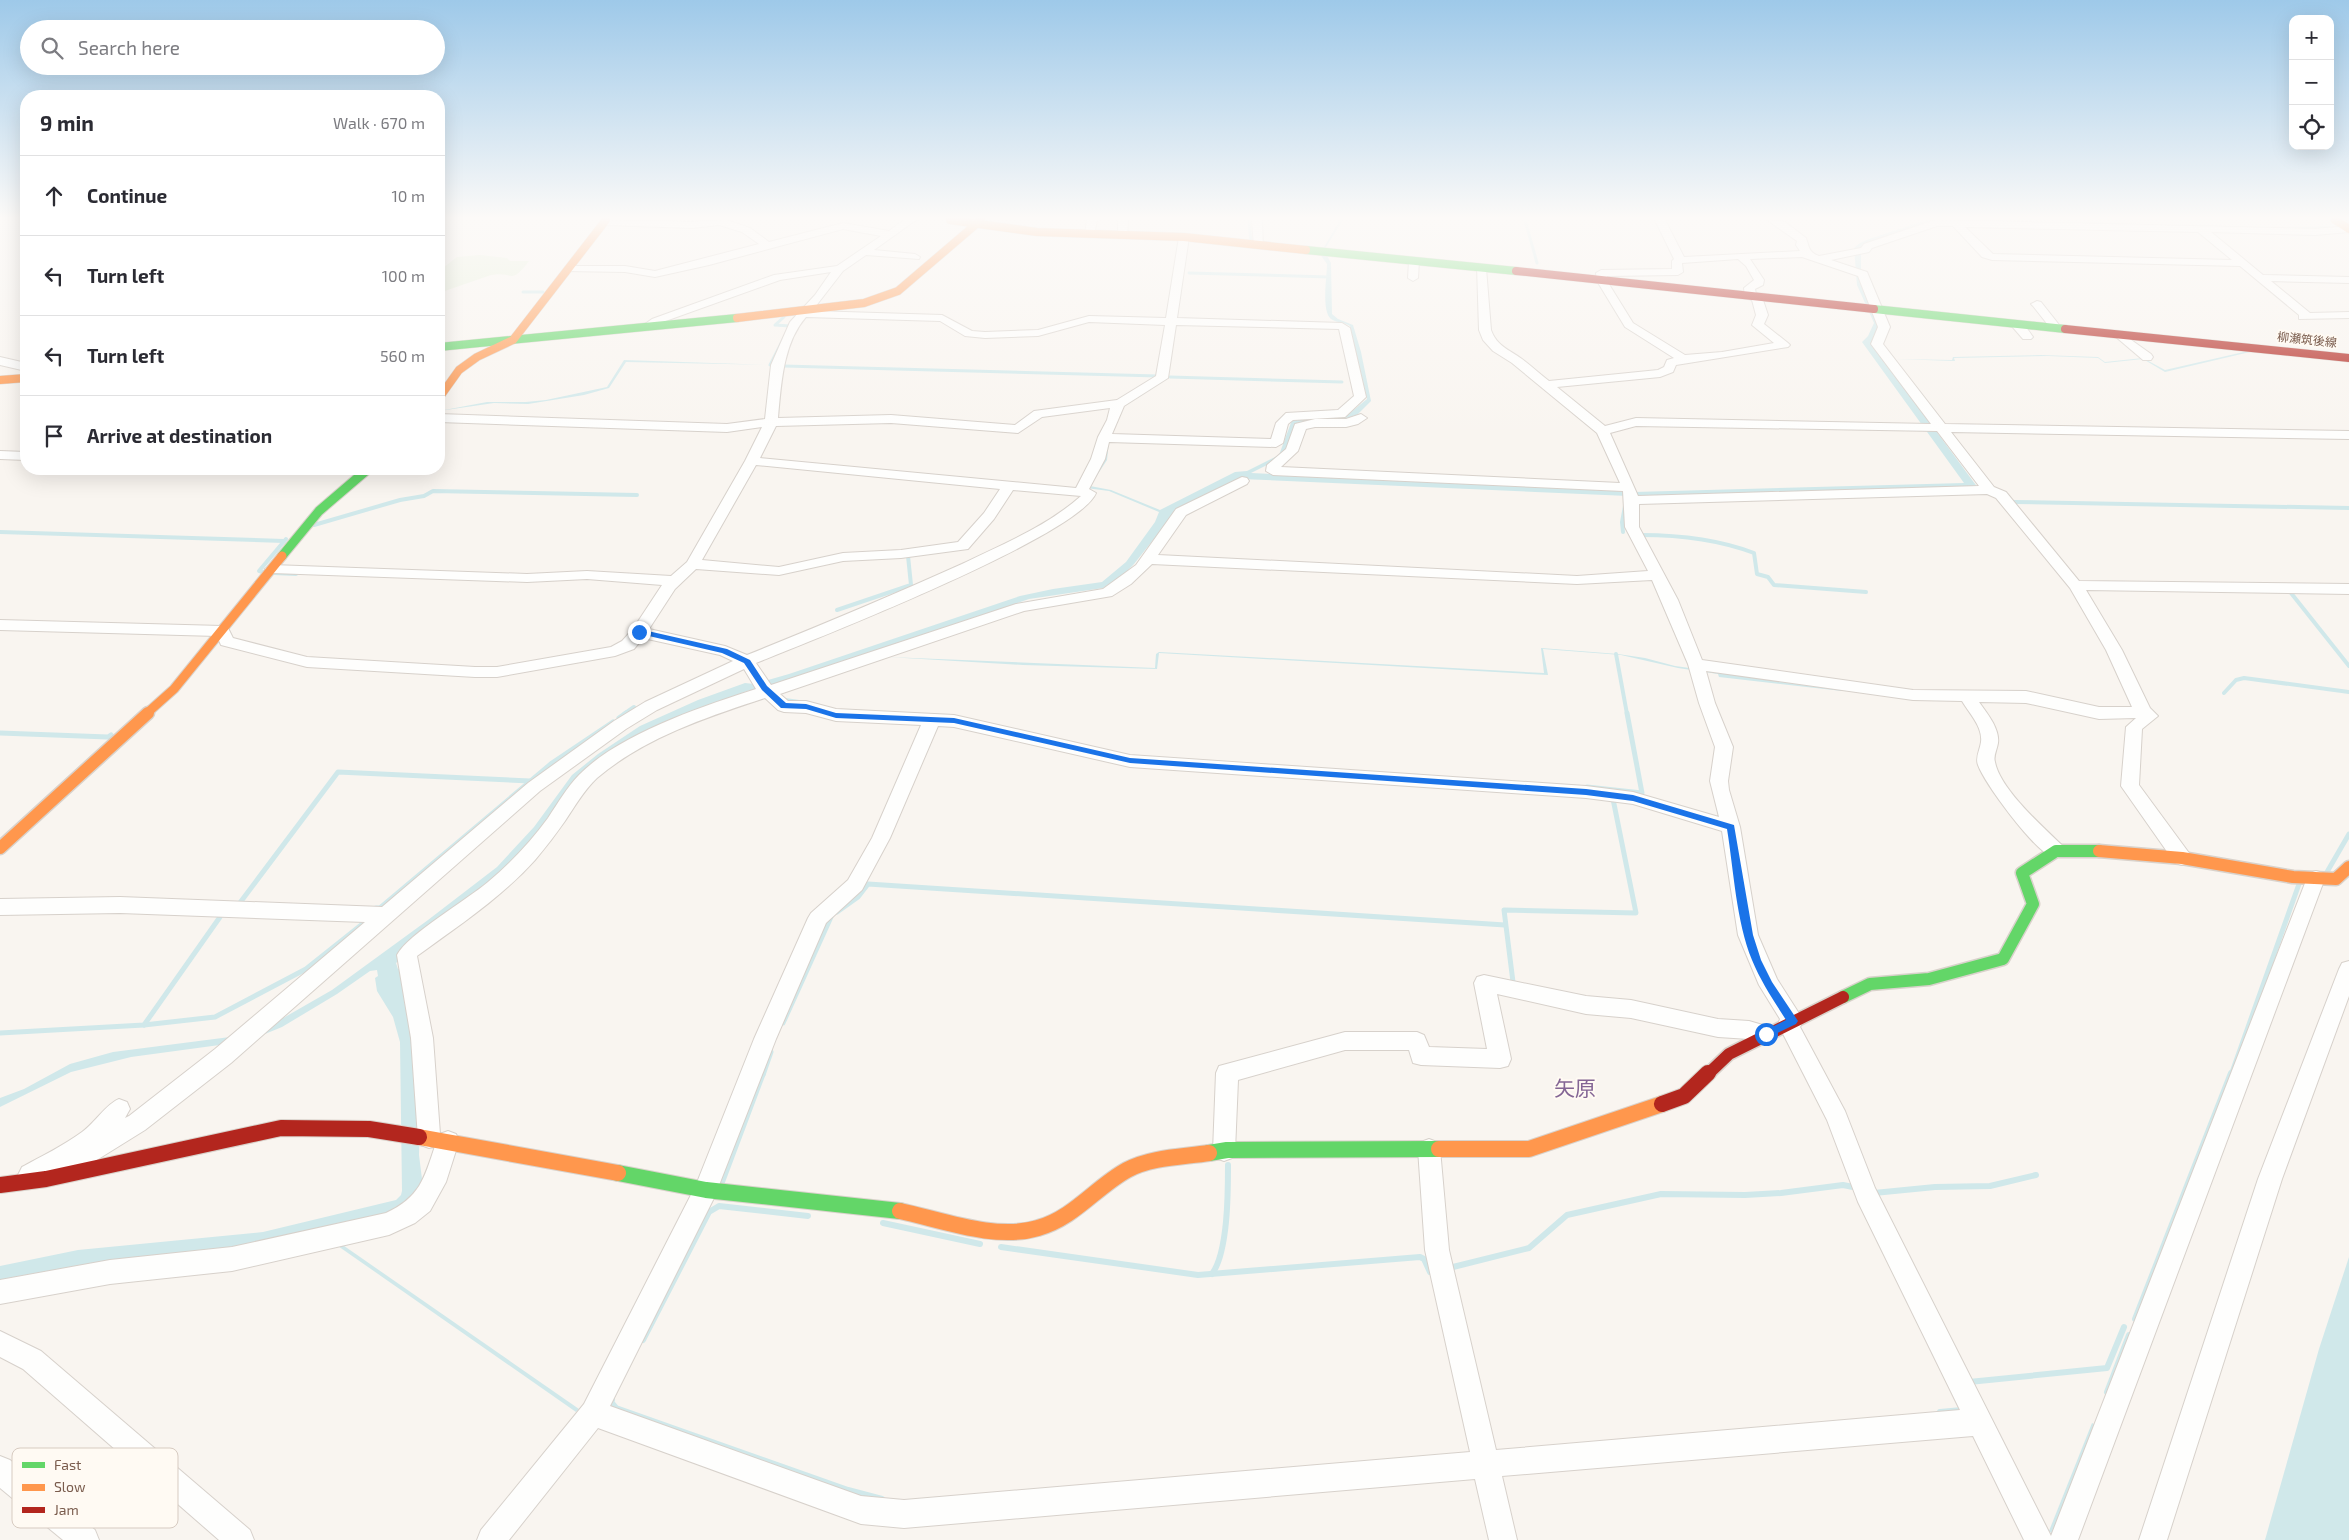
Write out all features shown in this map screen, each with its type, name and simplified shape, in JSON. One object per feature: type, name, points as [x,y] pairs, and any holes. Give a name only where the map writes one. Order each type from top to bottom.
[{"type":"street","points":[[445,390],[459,370],[485,353],[513,340],[551,292]]},
{"type":"street","points":[[647,327],[656,321],[737,292]]},
{"type":"street","points":[[222,631],[227,640],[307,662],[497,672],[615,651],[628,645],[639,632],[647,616],[675,581],[692,564],[752,460],[771,422],[776,365],[793,328],[821,292]]},
{"type":"street","points":[[445,346],[806,312],[864,303],[896,292]]},
{"type":"street","points":[[1081,491],[1098,459],[1116,408],[1120,403],[1162,378],[1176,292]]},
{"type":"street","points":[[1483,292],[1485,330],[1489,340],[1497,349],[1516,360],[1603,431],[1630,494],[1632,527],[1658,575],[1696,664],[1707,703],[1724,747],[1718,781],[1731,827],[1748,935],[1757,960],[1837,1118],[1866,1194],[2039,1540]]},
{"type":"street","points":[[1609,292],[1629,325],[1676,352],[1682,359]]},
{"type":"street","name":"柳瀬筑後線","points":[[1705,292],[2349,358]]},
{"type":"street","points":[[1546,385],[1660,373],[1670,369],[1671,363],[1682,359],[1722,356],[1784,345],[1758,325],[1762,315],[1751,292]]},
{"type":"street","points":[[1866,292],[1873,309],[1884,327],[1878,344],[1932,428],[1989,490]]},
{"type":"street","points":[[2276,292],[2306,317],[2349,315]]},
{"type":"street","points":[[2037,304],[2056,328]]},
{"type":"street","points":[[806,312],[942,318],[969,334],[985,335],[1038,333],[1089,319],[1342,326],[1344,328],[1360,397],[1341,414],[1290,416],[1282,423],[1276,443],[1104,438]]},
{"type":"street","points":[[2016,324],[2028,337]]},
{"type":"street","points":[[2120,335],[2147,357]]},
{"type":"street","points":[[0,361],[20,366]]},
{"type":"street","points":[[0,380],[20,378]]},
{"type":"street","points":[[445,418],[727,428],[771,422],[891,419],[1018,429],[1038,414],[1120,403]]},
{"type":"street","points":[[1361,418],[1347,424],[1303,425],[1300,427],[1295,449],[1289,456],[1272,468],[1273,471],[1630,494],[1989,490],[2001,495],[2075,585],[2114,650],[2143,712]]},
{"type":"street","points":[[1603,431],[1636,422],[2349,435]]},
{"type":"street","points":[[0,455],[20,456]]},
{"type":"street","points":[[46,1179],[137,1123],[236,1045],[534,787],[579,752],[692,679],[747,662],[887,604],[1022,541],[1070,513],[1087,498],[1089,493],[752,460]]},
{"type":"street","points":[[0,848],[174,689],[319,511],[361,475]]},
{"type":"street","points":[[0,1292],[110,1272],[232,1260],[389,1224],[409,1214],[423,1202],[432,1184],[438,1140],[407,955],[410,950],[485,894],[520,865],[554,824],[580,786],[592,773],[652,735],[764,687],[1021,607],[1107,593],[1126,581],[1148,559],[1182,512],[1242,480]]},
{"type":"street","points":[[962,569],[963,546],[989,516],[1009,486]]},
{"type":"street","points":[[692,564],[779,571],[843,557],[901,554],[963,546]]},
{"type":"street","points":[[1148,559],[1578,580],[1658,575]]},
{"type":"street","points":[[272,568],[527,578],[587,575],[675,581]]},
{"type":"street","points":[[2075,585],[2349,590]]},
{"type":"street","points":[[0,625],[222,631]]},
{"type":"street","points":[[639,632],[725,651],[747,662],[764,687],[784,706],[806,706],[836,716],[954,721],[1130,760],[1566,791],[1633,798],[1731,827]]},
{"type":"street","points":[[1696,664],[1889,693],[2026,697],[2099,713],[2143,712],[2150,716],[2134,727],[2130,786],[2182,858]]},
{"type":"street","points":[[1967,696],[1988,730],[1990,740],[1985,760],[1994,779],[2021,815],[2056,851]]},
{"type":"street","points":[[492,1540],[593,1413],[706,1190],[765,1039],[818,918],[855,884],[881,838],[932,720]]},
{"type":"street","points":[[8,1184],[46,1179],[281,1128],[369,1129],[706,1190],[904,1211],[989,1231],[1015,1232],[1039,1228],[1070,1213],[1127,1170],[1147,1162],[1224,1151],[1528,1150],[1684,1096],[1729,1054],[1790,1022],[1870,984],[1929,979],[2003,960],[2033,904],[2022,873],[2056,851],[2114,851],[2182,858],[2293,877],[2336,879],[2349,867]]},
{"type":"street","points":[[2064,1540],[2316,878]]},
{"type":"street","points":[[0,907],[120,906],[386,915]]},
{"type":"street","points":[[2153,1540],[2270,1179],[2349,969]]},
{"type":"street","points":[[1224,1151],[1227,1073],[1345,1041],[1417,1041],[1421,1056],[1500,1059],[1484,983],[1586,1005],[1631,1009],[1718,1028],[1749,1030],[1766,1034]]},
{"type":"street","points":[[8,1184],[100,1133],[112,1121],[119,1109]]},
{"type":"street","points":[[1429,1149],[1437,1250],[1503,1540]]},
{"type":"street","points":[[0,1344],[32,1360],[134,1448]]},
{"type":"street","points":[[593,1413],[860,1510],[904,1514],[1980,1422]]},
{"type":"street","points":[[0,1470],[12,1480]]},
{"type":"street","points":[[178,1486],[240,1540]]},
{"type":"street","points":[[70,1528],[85,1540]]},
{"type":"water","points":[[1332,292],[1332,314],[1338,319],[1353,325],[1361,352],[1371,401],[1354,418],[1340,422],[1298,422],[1291,446],[1271,463],[1251,473],[1634,492],[1964,483],[1862,342],[1868,336],[1874,323],[1860,292],[1866,292],[1879,323],[1883,359],[1978,488],[1628,496],[1241,479],[1180,509],[1172,516],[1134,564],[1124,574],[1103,588],[1029,599],[786,682],[747,691],[705,707],[595,766],[519,857],[396,963],[398,969],[402,968],[405,1006],[411,1019],[420,1115],[419,1155],[423,1187],[413,1205],[275,1244],[0,1282],[0,1266],[78,1250],[263,1232],[396,1200],[402,1191],[400,1042],[393,1017],[377,991],[375,978],[378,976],[377,970],[370,971],[337,994],[282,1027],[260,1036],[227,1044],[131,1057],[71,1072],[0,1107],[0,1098],[24,1089],[70,1064],[113,1052],[230,1037],[278,1021],[332,990],[497,867],[534,827],[572,775],[598,754],[640,726],[698,700],[745,683],[754,684],[789,674],[1020,596],[1102,582],[1126,562],[1155,522],[1159,512],[1109,491],[1086,488],[1104,462],[1109,441],[1107,460],[1090,486],[1111,490],[1160,510],[1235,472],[1247,471],[1279,455],[1292,420],[1345,417],[1367,399],[1350,326],[1331,319],[1326,308],[1325,293]]},
{"type":"water","points":[[2250,352],[2165,372],[2143,359],[2105,363],[2098,358],[2048,356],[1954,358],[1955,361],[1895,359],[1952,360],[1953,357],[2041,355],[2098,357],[2105,362],[2143,358],[2165,370]]},
{"type":"water","points":[[624,360],[771,365],[626,362],[609,388],[584,395],[528,404],[494,403],[445,410],[487,402],[546,400],[607,387]]},
{"type":"water","points":[[1541,648],[1618,654],[1645,658],[1675,666],[1841,689],[1842,691],[1719,677],[1718,674],[1678,668],[1621,655],[1543,649],[1548,675],[1159,653],[1157,669],[1023,665],[888,657],[1155,668],[1156,654],[1159,652],[1544,673]]},
{"type":"water","points":[[337,1241],[579,1409],[576,1412],[335,1244]]},
{"type":"water","points":[[2349,1257],[2349,1540],[2265,1540],[2319,1349]]},
{"type":"water","points":[[2092,1423],[2096,1425],[2054,1535],[2049,1531]]},
{"type":"waterway","points":[[523,292],[543,292]]},
{"type":"waterway","points":[[770,365],[790,326],[775,325],[784,317]]},
{"type":"waterway","points":[[784,366],[1158,376]]},
{"type":"waterway","points":[[1170,377],[1342,382]]},
{"type":"waterway","points":[[314,525],[400,500],[424,496],[433,491],[637,495]]},
{"type":"waterway","points":[[2014,502],[2349,508]]},
{"type":"waterway","points":[[1623,532],[1622,522],[1625,506]]},
{"type":"waterway","points":[[0,532],[284,541]]},
{"type":"waterway","points":[[1641,535],[1698,539],[1726,544],[1754,553],[1757,574],[1768,577],[1774,585],[1866,592]]},
{"type":"waterway","points":[[263,572],[259,571],[286,539]]},
{"type":"waterway","points":[[837,610],[911,585],[908,556]]},
{"type":"waterway","points":[[274,573],[296,574]]},
{"type":"waterway","points":[[2291,593],[2349,666]]},
{"type":"waterway","points":[[1616,654],[1627,714]]},
{"type":"waterway","points":[[2224,693],[2236,680],[2244,678],[2349,692]]},
{"type":"waterway","points":[[785,700],[799,702]]},
{"type":"waterway","points":[[624,714],[634,707]]},
{"type":"waterway","points":[[619,718],[626,713]]},
{"type":"waterway","points":[[1587,787],[1642,793],[1627,713]]},
{"type":"waterway","points":[[376,908],[380,908],[552,763],[613,722]]},
{"type":"waterway","points":[[0,733],[108,737],[111,735]]},
{"type":"waterway","points":[[239,904],[338,772],[530,781]]},
{"type":"waterway","points":[[1513,982],[1504,910],[1636,913],[1613,799]]},
{"type":"waterway","points":[[2327,872],[2349,834]]},
{"type":"waterway","points":[[837,912],[858,897],[868,884],[1505,925]]},
{"type":"waterway","points":[[2231,1075],[2299,884]]},
{"type":"waterway","points":[[144,1025],[220,917]]},
{"type":"waterway","points":[[783,1023],[831,917]]},
{"type":"waterway","points":[[144,1025],[215,1017],[306,969],[365,922]]},
{"type":"waterway","points":[[0,1033],[144,1025]]},
{"type":"waterway","points":[[763,1075],[771,1052]]},
{"type":"waterway","points":[[722,1182],[763,1073]]},
{"type":"waterway","points":[[2135,1319],[2231,1073]]},
{"type":"waterway","points":[[1212,1274],[1221,1252],[1224,1237],[1228,1165]]},
{"type":"waterway","points":[[1874,1193],[1935,1187],[1990,1186],[2036,1175]]},
{"type":"waterway","points":[[1449,1268],[1529,1248],[1567,1215],[1661,1194],[1745,1195],[1781,1193],[1843,1185],[1853,1187]]},
{"type":"waterway","points":[[643,1340],[709,1212],[719,1206],[808,1216]]},
{"type":"waterway","points":[[883,1223],[980,1244]]},
{"type":"waterway","points":[[1001,1247],[1198,1275],[1212,1274]]},
{"type":"waterway","points":[[1212,1274],[1420,1257],[1424,1259],[1430,1272]]},
{"type":"waterway","points":[[1969,1382],[2107,1368],[2124,1327]]},
{"type":"waterway","points":[[2107,1392],[2129,1335]]},
{"type":"waterway","points":[[612,1400],[611,1402],[616,1408],[848,1490],[882,1499]]},
{"type":"waterway","points":[[1940,1412],[1962,1410]]},
{"type":"traffic: fast","points":[[1874,309],[2065,329]]},
{"type":"traffic: fast","points":[[445,346],[737,318]]},
{"type":"traffic: fast","points":[[282,556],[319,511],[361,475]]},
{"type":"traffic: fast","points":[[1843,997],[1870,984],[1929,979],[2003,959],[2033,904],[2022,873],[2056,851],[2099,851]]},
{"type":"traffic: fast","points":[[1209,1153],[1227,1150],[1439,1149]]},
{"type":"traffic: fast","points":[[618,1173],[706,1190],[900,1211]]},
{"type":"traffic: slow","points":[[445,390],[459,370],[477,357],[513,340],[550,292]]},
{"type":"traffic: slow","points":[[737,318],[864,303],[896,292]]},
{"type":"traffic: slow","points":[[0,380],[20,378]]},
{"type":"traffic: slow","points":[[0,848],[174,689],[282,556]]},
{"type":"traffic: slow","points":[[2099,851],[2182,858],[2293,877],[2336,879],[2349,867]]},
{"type":"traffic: slow","points":[[1439,1149],[1529,1149],[1662,1104]]},
{"type":"traffic: slow","points":[[419,1137],[618,1173]]},
{"type":"traffic: slow","points":[[900,1211],[989,1231],[1015,1232],[1039,1228],[1070,1213],[1127,1170],[1147,1162],[1209,1153]]},
{"type":"traffic: jam","points":[[1713,292],[1874,309]]},
{"type":"traffic: jam","points":[[2065,329],[2349,358]]},
{"type":"traffic: jam","points":[[1662,1104],[1684,1096],[1729,1054],[1843,997]]},
{"type":"traffic: jam","points":[[0,1185],[46,1179],[281,1128],[369,1129],[419,1137]]},
{"type":"district","name":"矢原","points":[[1575,1089]]},
{"type":"route","points":[[639,632],[670,637],[725,651],[747,662],[753,674],[764,688],[784,706],[806,706],[836,716],[954,721],[1130,760],[1586,792],[1633,798],[1731,827],[1748,935],[1769,985],[1793,1021],[1766,1034]]}]
